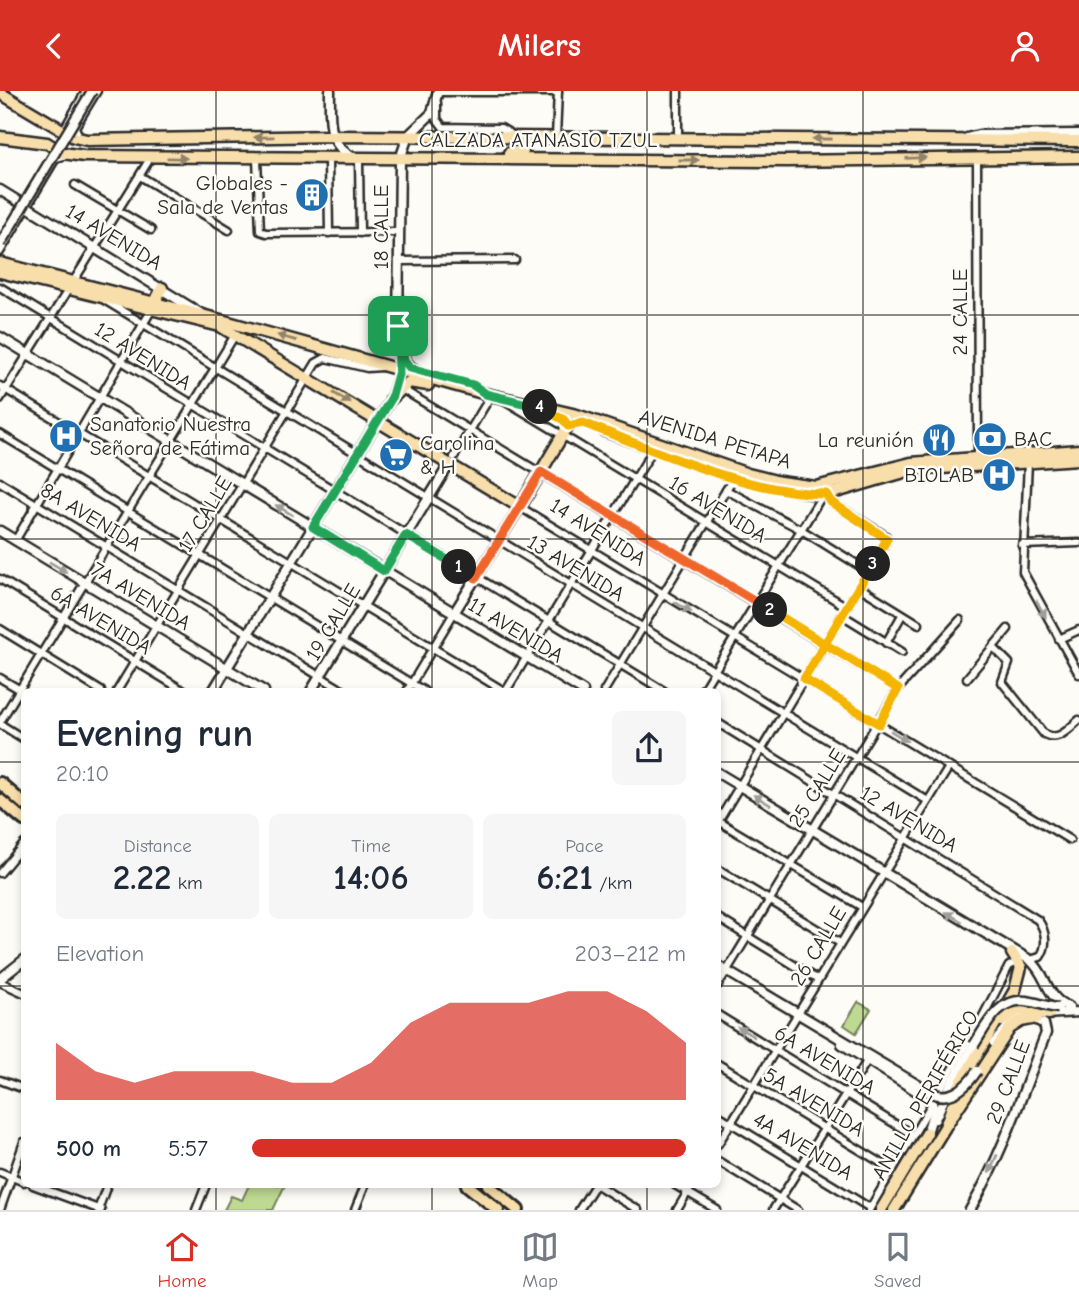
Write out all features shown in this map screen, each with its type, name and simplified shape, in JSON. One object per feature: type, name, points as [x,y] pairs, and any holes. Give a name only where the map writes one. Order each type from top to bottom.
[{"type":"highway","points":[[0,783],[21,801]]},
{"type":"highway","points":[[0,800],[21,818]]},
{"type":"highway","points":[[471,1188],[498,1210]]},
{"type":"highway","points":[[495,1188],[518,1210]]},
{"type":"main road","name":"CALZADA ATANASIO TZUL","points":[[0,93],[80,139],[332,136],[1079,141]]},
{"type":"main road","name":"CALZADA ATANASIO TZUL","points":[[0,137],[40,141],[73,155],[257,159],[1079,157]]},
{"type":"main road","points":[[457,160],[479,153],[522,152],[524,147],[517,138]]},
{"type":"main road","name":"AVENIDA PETAPA","points":[[0,263],[220,326]]},
{"type":"main road","name":"AVENIDA PETAPA","points":[[0,272],[70,285],[100,297],[203,315],[487,398],[500,397],[577,415],[734,477],[788,490],[825,494],[911,470],[1079,450]]},
{"type":"main road","points":[[153,308],[162,289]]},
{"type":"main road","name":"14 AVENIDA","points":[[220,326],[378,420],[452,460],[520,507]]},
{"type":"main road","points":[[398,326],[404,360],[410,368],[473,385],[487,398]]},
{"type":"main road","points":[[391,399],[400,388],[416,382],[487,398]]},
{"type":"main road","points":[[520,507],[568,426],[564,420],[545,408]]},
{"type":"main road","name":"AVENIDA PETAPA","points":[[568,426],[583,423],[748,474],[816,487],[911,463],[1079,459]]},
{"type":"main road","name":"ANILLO PERIFÉRICO","points":[[894,1210],[945,1127],[960,1084],[1020,978],[1021,958]]},
{"type":"main road","points":[[994,1028],[1016,1011],[1054,1011]]},
{"type":"main road","points":[[945,1127],[969,1095],[1010,1028],[1021,1021],[1037,1018]]},
{"type":"main road","name":"ANILLO PERIFÉRICO","points":[[873,1209],[927,1133]]},
{"type":"street","points":[[63,131],[84,93],[76,91]]},
{"type":"street","points":[[80,139],[75,127],[95,91]]},
{"type":"street","points":[[0,244],[95,91]]},
{"type":"street","points":[[330,91],[332,136],[338,147],[358,159],[360,233]]},
{"type":"street","points":[[517,138],[501,128],[450,129],[439,124],[438,92],[558,91],[556,137]]},
{"type":"street","points":[[678,91],[678,138]]},
{"type":"street","name":"18 CALLE","points":[[215,688],[391,399],[399,371],[400,159],[408,137],[422,125],[437,103]]},
{"type":"street","name":"CALZADA ATANASIO TZUL","points":[[964,139],[979,135],[1079,134]]},
{"type":"street","points":[[0,252],[54,146]]},
{"type":"street","points":[[0,237],[57,158],[73,155]]},
{"type":"street","points":[[0,399],[3,388],[28,355],[151,157]]},
{"type":"street","name":"24 CALLE","points":[[977,158],[978,461]]},
{"type":"street","points":[[257,159],[260,231],[399,232]]},
{"type":"street","points":[[328,159],[329,233]]},
{"type":"street","points":[[140,176],[229,230]]},
{"type":"street","name":"14 AVENIDA","points":[[75,185],[151,230]]},
{"type":"street","name":"14 AVENIDA","points":[[0,190],[220,326]]},
{"type":"street","points":[[398,261],[515,260]]},
{"type":"street","name":"12 AVENIDA","points":[[0,287],[120,363],[659,688]]},
{"type":"street","name":"13 AVENIDA","points":[[100,297],[142,326],[928,801]]},
{"type":"street","points":[[15,541],[153,308]]},
{"type":"street","points":[[24,688],[41,654],[235,335]]},
{"type":"street","name":"11 AVENIDA","points":[[0,337],[578,688]]},
{"type":"street","name":"AVENIDA PETAPA","points":[[325,358],[368,368],[387,367]]},
{"type":"street","name":"17 CALLE","points":[[119,688],[307,377],[318,360],[325,358]]},
{"type":"street","points":[[3,388],[500,688]]},
{"type":"street","points":[[400,388],[898,689]]},
{"type":"street","name":"16 AVENIDA","points":[[500,397],[847,607]]},
{"type":"street","name":"19 CALLE","points":[[313,688],[487,398]]},
{"type":"street","points":[[0,434],[419,688]]},
{"type":"street","points":[[507,688],[656,446]]},
{"type":"street","points":[[1028,462],[1021,545],[1025,579],[1079,674]]},
{"type":"street","points":[[606,688],[734,477]]},
{"type":"street","name":"8A AVENIDA","points":[[0,482],[339,688]]},
{"type":"street","points":[[726,490],[800,529],[868,571]]},
{"type":"street","points":[[704,688],[800,529],[825,494],[831,502],[887,539],[721,816]]},
{"type":"street","points":[[409,688],[520,507]]},
{"type":"street","name":"14 AVENIDA","points":[[520,507],[1070,839]]},
{"type":"street","name":"7A AVENIDA","points":[[0,531],[259,688]]},
{"type":"street","points":[[1021,545],[1079,543]]},
{"type":"street","name":"6A AVENIDA","points":[[0,579],[179,688]]},
{"type":"street","points":[[859,587],[919,624]]},
{"type":"street","points":[[842,615],[902,652]]},
{"type":"street","points":[[886,642],[902,615]]},
{"type":"street","name":"25 CALLE","points":[[722,969],[747,936],[898,689],[960,620]]},
{"type":"street","points":[[967,678],[1008,628]]},
{"type":"street","points":[[0,629],[96,688]]},
{"type":"street","points":[[1059,639],[1079,630]]},
{"type":"street","points":[[993,647],[1009,663],[1002,682],[1045,734],[1050,737],[1060,735],[1079,720]]},
{"type":"street","points":[[0,678],[21,690]]},
{"type":"street","points":[[21,692],[0,723],[21,737]]},
{"type":"street","name":"12 AVENIDA","points":[[721,725],[1038,920],[1042,926],[1045,947],[1040,957],[1021,958]]},
{"type":"street","name":"26 CALLE","points":[[721,1139],[949,767]]},
{"type":"street","points":[[721,775],[1021,958],[1039,970],[1053,998],[1074,1007]]},
{"type":"street","points":[[721,823],[862,907]]},
{"type":"street","points":[[0,873],[21,848]]},
{"type":"street","points":[[721,871],[840,943]]},
{"type":"street","points":[[721,920],[818,980]]},
{"type":"street","points":[[873,1209],[1009,967],[1021,958]]},
{"type":"street","points":[[21,963],[0,981],[21,992]]},
{"type":"street","points":[[722,969],[840,1041],[933,1103],[934,1110],[927,1133]]},
{"type":"street","name":"ANILLO PERIFÉRICO","points":[[927,1133],[974,1045],[995,1012],[1007,1004],[1028,1001],[1054,1011],[1074,1007]]},
{"type":"street","points":[[840,1041],[941,1096],[957,1093],[978,1072],[1004,1024],[1014,1016],[1054,1011],[1079,1012]]},
{"type":"street","name":"6A AVENIDA","points":[[721,1017],[914,1135]]},
{"type":"street","name":"29 CALLE","points":[[970,1210],[996,1157],[1046,1033],[1044,1024],[1037,1018],[1014,1019],[994,1043]]},
{"type":"street","points":[[773,1210],[867,1061]]},
{"type":"street","name":"5A AVENIDA","points":[[721,1066],[893,1170]]},
{"type":"street","points":[[0,1080],[21,1088]]},
{"type":"street","name":"4A AVENIDA","points":[[721,1117],[873,1209]]},
{"type":"street","points":[[0,1210],[21,1151]]},
{"type":"street","points":[[721,1163],[798,1210]]},
{"type":"street","points":[[0,1172],[21,1181]]},
{"type":"street","points":[[41,1188],[99,1210],[106,1188]]},
{"type":"street","points":[[195,1210],[205,1188]]},
{"type":"street","points":[[355,1210],[364,1188]]},
{"type":"street","points":[[579,1210],[594,1188]]},
{"type":"street","points":[[601,1188],[638,1210]]},
{"type":"street","points":[[681,1188],[717,1210]]},
{"type":"street","points":[[677,1210],[690,1188]]},
{"type":"green space","points":[[858,1002],[871,1009],[856,1033],[844,1025]]},
{"type":"green space","points":[[248,1188],[284,1188],[273,1210],[224,1210],[231,1196],[242,1200]]},
{"type":"place","name":"Globales - Sala de Ventas","points":[[312,195]]},
{"type":"place","name":"Sanatorio Nuestra Señora de Fátima","points":[[66,436]]},
{"type":"place","name":"BAC","points":[[990,439]]},
{"type":"place","name":"La reunión","points":[[939,440]]},
{"type":"place","name":"Carolina & H","points":[[396,455]]},
{"type":"place","name":"BIOLAB","points":[[999,475]]},
{"type":"route","points":[[398,326],[399,371],[391,399],[313,527],[384,571],[406,535],[476,578],[541,472],[825,643],[898,689],[879,724],[804,679],[825,643],[868,571],[883,549],[886,536],[831,502],[826,494],[804,493],[753,483],[583,423],[568,426],[564,420],[545,408],[486,394],[473,385],[414,370],[404,360],[398,326]]}]
